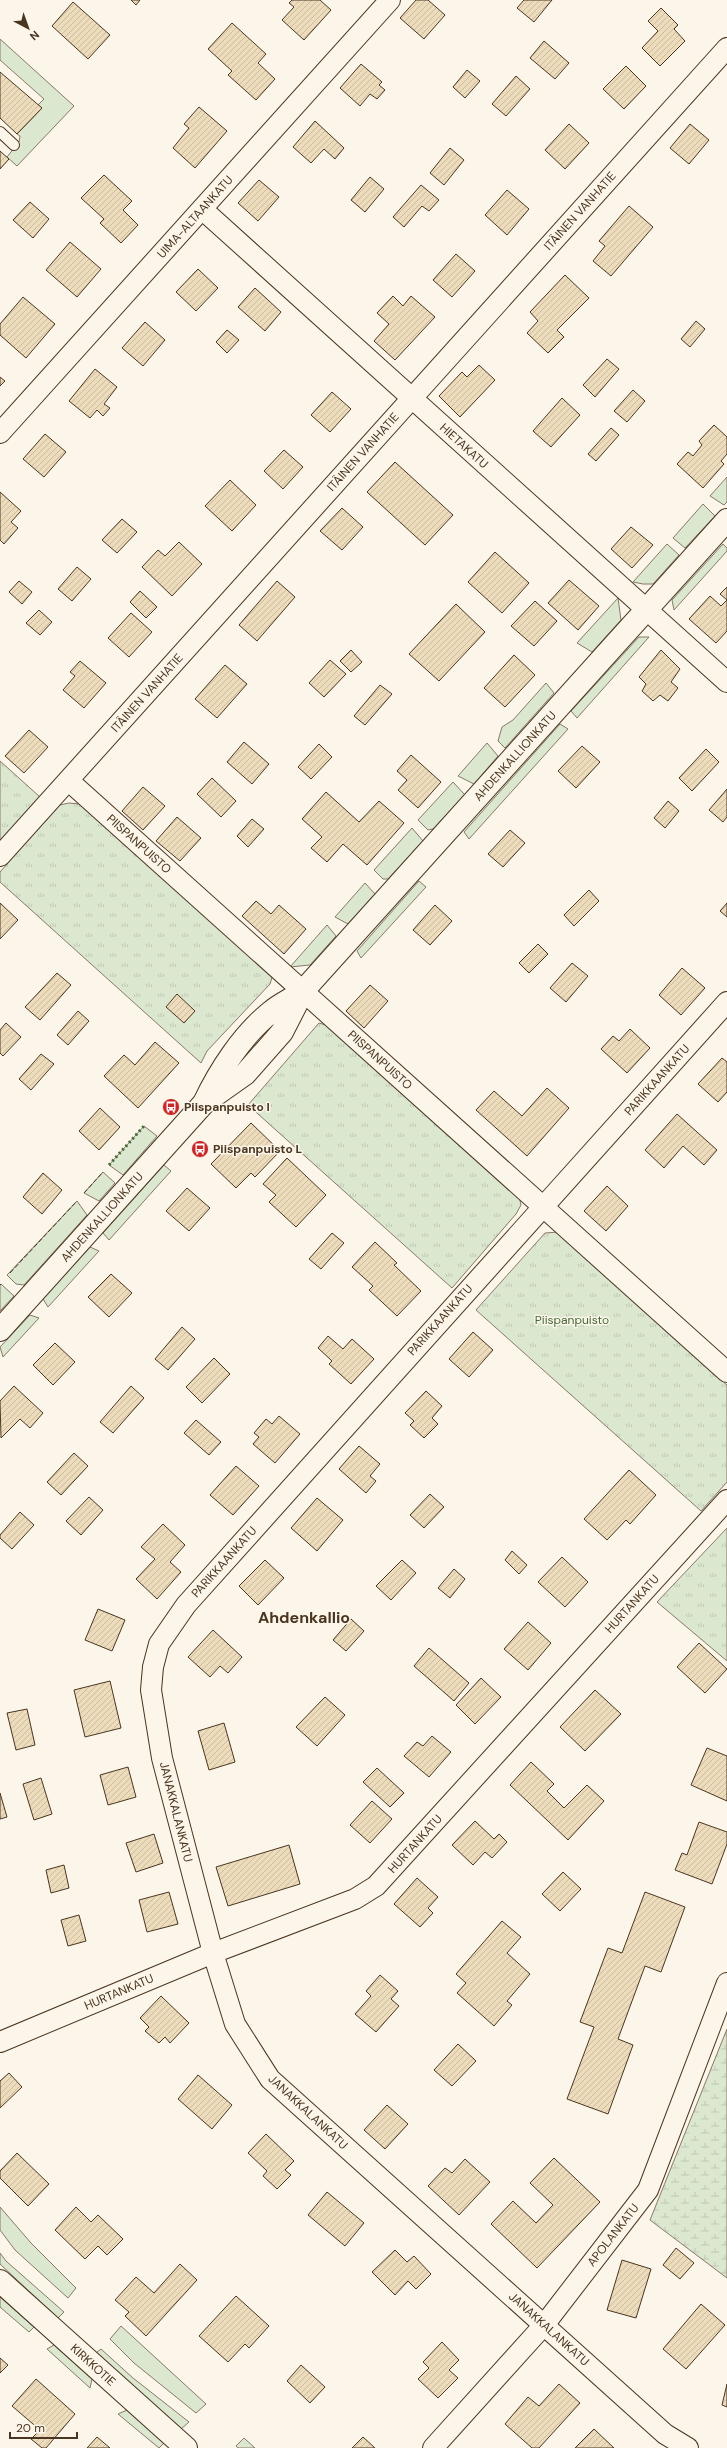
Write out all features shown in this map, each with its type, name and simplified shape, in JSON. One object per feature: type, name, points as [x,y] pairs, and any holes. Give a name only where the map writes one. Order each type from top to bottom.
[{"type":"street","name":"UIMA-ALTAANKATU","points":[[0,433],[390,0]]},
{"type":"street","name":"ITÄINEN VANHATIE","points":[[0,856],[727,48]]},
{"type":"street","name":"HIETAKATU","points":[[202,209],[727,682]]},
{"type":"street","name":"AHDENKALLIONKATU","points":[[0,1330],[204,1103],[217,1076],[230,1056],[270,1012],[303,991],[727,520]]},
{"type":"street","name":"PIISPANPUISTO","points":[[69,781],[727,1372]]},
{"type":"street","name":"PARIKKAANKATU","points":[[160,1644],[186,1605],[542,1206],[727,1002]]},
{"type":"street","name":"HURTANKATU","points":[[0,2042],[213,1953],[356,1899],[376,1886],[727,1500]]},
{"type":"street","name":"JANAKKALANKATU","points":[[160,1644],[153,1667],[151,1690],[162,1758],[213,1953],[235,2024],[270,2079],[665,2434],[688,2448]]},
{"type":"street","name":"APOLANKATU","points":[[433,2448],[544,2325],[648,2190],[727,1983]]},
{"type":"street","name":"KIRKKOTIE","points":[[0,2281],[186,2448]]},
{"type":"lane","points":[[0,132],[14,145]]},
{"type":"green space","points":[[0,39],[74,106],[17,166],[7,157],[19,142],[20,136],[17,134],[42,108],[38,105],[44,99],[0,60]]},
{"type":"green space","points":[[727,477],[727,502],[724,505],[710,496]]},
{"type":"green space","points":[[703,504],[715,516],[685,548],[673,538]]},
{"type":"green space","points":[[667,544],[679,555],[653,584],[633,582]]},
{"type":"green space","points":[[723,544],[727,548],[727,551],[674,610],[672,600]]},
{"type":"green space","points":[[618,598],[621,620],[592,652],[577,643]]},
{"type":"green space","points":[[639,637],[649,637],[577,718],[571,711]]},
{"type":"green space","points":[[546,683],[554,693],[505,748],[498,741],[502,727],[513,720]]},
{"type":"green space","points":[[560,724],[568,729],[469,839],[464,832]]},
{"type":"green space","points":[[487,743],[498,756],[474,784],[458,776]]},
{"type":"green space","points":[[0,761],[40,797],[0,842]]},
{"type":"green space","points":[[453,782],[465,795],[433,829],[428,830],[418,820]]},
{"type":"green space","points":[[69,803],[79,804],[90,810],[273,974],[270,984],[207,1051],[201,1063],[0,882],[0,872],[60,805]]},
{"type":"green space","points":[[412,828],[423,841],[388,879],[383,879],[374,870]]},
{"type":"green space","points":[[419,881],[426,887],[361,958],[357,951]]},
{"type":"green space","points":[[365,883],[375,894],[348,924],[335,917]]},
{"type":"green space","points":[[327,925],[336,936],[310,965],[290,967]]},
{"type":"green space","points":[[319,1023],[329,1026],[519,1196],[521,1205],[516,1214],[452,1288],[248,1105]]},
{"type":"green space","points":[[144,1126],[157,1136],[123,1175],[109,1165]]},
{"type":"green space","points":[[164,1165],[171,1171],[109,1240],[103,1233]]},
{"type":"green space","points":[[103,1172],[115,1183],[99,1201],[84,1193]]},
{"type":"green space","points":[[77,1201],[87,1215],[24,1285],[16,1284],[7,1275]]},
{"type":"green space","name":"Piispanpuisto","points":[[559,1232],[727,1385],[727,1482],[701,1511],[476,1310],[545,1233]]},
{"type":"green space","points":[[90,1247],[99,1251],[48,1307],[43,1299]]},
{"type":"green space","points":[[1,1284],[14,1296],[0,1311],[0,1285]]},
{"type":"green space","points":[[30,1315],[39,1318],[3,1357],[0,1347]]},
{"type":"green space","points":[[727,1528],[727,1661],[657,1602]]},
{"type":"green space","points":[[727,2029],[727,2278],[650,2220]]},
{"type":"green space","points":[[0,2207],[31,2243],[76,2288],[68,2298],[15,2250],[0,2230]]},
{"type":"green space","points":[[0,2253],[6,2261],[64,2312],[58,2318],[0,2264]]},
{"type":"green space","points":[[0,2297],[34,2327],[29,2332],[0,2307]]},
{"type":"green space","points":[[121,2326],[206,2404],[196,2413],[134,2363],[110,2339]]},
{"type":"green space","points":[[54,2345],[92,2379],[90,2388],[47,2349]]},
{"type":"green space","points":[[101,2349],[133,2378],[189,2422],[181,2429],[96,2353]]},
{"type":"green space","points":[[127,2410],[164,2443],[159,2448],[118,2414]]},
{"type":"green space","points":[[244,2438],[255,2448],[238,2448],[236,2446]]},
{"type":"building","points":[[131,0],[140,0],[136,5]]},
{"type":"building","points":[[292,0],[320,0],[331,10],[304,40],[282,20],[294,7],[289,3]]},
{"type":"building","points":[[416,0],[428,0],[445,15],[424,39],[400,18]]},
{"type":"building","points":[[524,0],[552,0],[534,22],[517,8]]},
{"type":"building","points":[[73,2],[110,35],[88,59],[52,26]]},
{"type":"building","points":[[661,8],[678,25],[674,29],[685,41],[660,66],[642,48],[658,31],[648,21]]},
{"type":"building","points":[[232,23],[266,54],[258,63],[275,79],[256,100],[228,75],[232,71],[208,49]]},
{"type":"building","points":[[544,41],[569,63],[555,79],[530,58]]},
{"type":"building","points":[[361,64],[382,82],[379,85],[385,90],[377,99],[370,94],[360,106],[340,88]]},
{"type":"building","points":[[626,66],[646,86],[624,109],[603,89]]},
{"type":"building","points":[[467,70],[480,81],[465,98],[453,87]]},
{"type":"building","points":[[0,72],[42,108],[17,134],[0,118]]},
{"type":"building","points":[[516,76],[530,89],[506,116],[492,104]]},
{"type":"building","points":[[199,107],[227,131],[195,168],[173,148],[189,128],[184,124]]},
{"type":"building","points":[[315,121],[344,148],[335,159],[324,149],[311,163],[293,147]]},
{"type":"building","points":[[569,124],[589,143],[565,169],[545,150]]},
{"type":"building","points":[[690,124],[709,140],[689,164],[670,148]]},
{"type":"building","points":[[450,148],[464,160],[444,185],[430,173]]},
{"type":"building","points":[[0,151],[9,159],[0,169]]},
{"type":"building","points":[[104,175],[132,201],[123,210],[138,225],[121,243],[100,223],[104,219],[81,198]]},
{"type":"building","points":[[370,177],[384,189],[365,212],[351,200]]},
{"type":"building","points":[[259,180],[279,197],[258,221],[238,203]]},
{"type":"building","points":[[421,185],[439,200],[429,211],[422,206],[404,227],[393,217]]},
{"type":"building","points":[[507,190],[529,209],[507,235],[485,215]]},
{"type":"building","points":[[30,202],[49,219],[33,238],[13,220]]},
{"type":"building","points":[[629,206],[653,227],[611,276],[593,261],[605,246],[599,241]]},
{"type":"building","points":[[70,242],[101,269],[77,297],[46,270]]},
{"type":"building","points":[[456,254],[475,271],[452,297],[433,280]]},
{"type":"building","points":[[198,269],[218,288],[196,311],[176,292]]},
{"type":"building","points":[[565,275],[589,298],[557,330],[564,337],[548,353],[527,333],[538,321],[530,312]]},
{"type":"building","points":[[255,288],[281,312],[265,331],[238,307]]},
{"type":"building","points":[[393,296],[403,306],[411,296],[435,317],[395,360],[374,341],[389,324],[377,313]]},
{"type":"building","points":[[23,297],[55,324],[26,358],[0,335],[0,324]]},
{"type":"building","points":[[696,321],[705,329],[690,347],[681,339]]},
{"type":"building","points":[[145,322],[165,340],[143,366],[122,348]]},
{"type":"building","points":[[227,330],[239,340],[227,353],[216,342]]},
{"type":"building","points":[[607,359],[619,369],[595,397],[583,385]]},
{"type":"building","points":[[479,365],[495,380],[460,417],[439,396],[462,372],[467,377]]},
{"type":"building","points":[[95,369],[117,387],[104,404],[110,408],[103,416],[97,410],[90,418],[69,401]]},
{"type":"building","points":[[0,377],[5,381],[0,386]]},
{"type":"building","points":[[633,390],[645,401],[627,422],[614,411]]},
{"type":"building","points":[[332,392],[351,409],[330,432],[311,415]]},
{"type":"building","points":[[562,398],[580,415],[551,447],[533,431]]},
{"type":"building","points":[[714,425],[727,437],[727,454],[721,461],[724,464],[703,488],[677,464],[688,452],[693,456],[702,445],[699,441]]},
{"type":"building","points":[[611,428],[619,435],[596,461],[588,454]]},
{"type":"building","points":[[45,434],[66,452],[44,477],[23,459]]},
{"type":"building","points":[[284,450],[303,467],[283,489],[264,471]]},
{"type":"building","points":[[395,462],[453,515],[425,545],[367,492]]},
{"type":"building","points":[[230,480],[256,505],[232,531],[205,506]]},
{"type":"building","points":[[0,492],[21,511],[11,522],[18,528],[4,544],[0,540]]},
{"type":"building","points":[[342,508],[363,527],[342,550],[320,531]]},
{"type":"building","points":[[122,519],[137,532],[117,553],[102,540]]},
{"type":"building","points":[[631,527],[653,545],[632,568],[611,549]]},
{"type":"building","points":[[179,542],[202,564],[172,596],[142,567],[158,550],[165,556]]},
{"type":"building","points":[[495,552],[529,583],[502,613],[468,582]]},
{"type":"building","points":[[77,567],[91,579],[72,601],[58,589]]},
{"type":"building","points":[[569,580],[599,606],[578,630],[548,603]]},
{"type":"building","points":[[19,581],[32,592],[22,604],[9,592]]},
{"type":"building","points":[[277,581],[295,597],[257,641],[239,625]]},
{"type":"building","points":[[727,587],[727,600],[720,594]]},
{"type":"building","points":[[140,591],[157,607],[146,618],[130,602]]},
{"type":"building","points":[[710,596],[721,606],[727,600],[727,631],[716,643],[689,619]]},
{"type":"building","points":[[535,601],[557,621],[534,646],[511,626]]},
{"type":"building","points":[[456,604],[485,632],[439,681],[409,654]]},
{"type":"building","points":[[39,610],[52,622],[40,635],[26,623]]},
{"type":"building","points":[[131,613],[152,632],[129,657],[108,638]]},
{"type":"building","points":[[351,650],[362,662],[351,672],[340,661]]},
{"type":"building","points":[[661,650],[680,669],[671,682],[678,688],[668,701],[660,695],[653,701],[642,691],[646,684],[639,677]]},
{"type":"building","points":[[514,655],[535,675],[505,707],[484,688]]},
{"type":"building","points":[[330,660],[346,674],[324,697],[309,683]]},
{"type":"building","points":[[80,661],[106,683],[84,708],[63,690],[75,676],[70,672]]},
{"type":"building","points":[[225,665],[247,684],[217,718],[195,699]]},
{"type":"building","points":[[380,685],[392,694],[365,725],[354,716]]},
{"type":"building","points":[[29,730],[48,747],[24,773],[5,756]]},
{"type":"building","points":[[244,742],[269,764],[252,784],[227,762]]},
{"type":"building","points":[[319,744],[332,757],[311,779],[298,767]]},
{"type":"building","points":[[582,746],[600,762],[576,788],[558,771]]},
{"type":"building","points":[[706,749],[719,762],[692,791],[679,778]]},
{"type":"building","points":[[411,755],[441,782],[418,808],[398,790],[407,780],[397,771]]},
{"type":"building","points":[[212,778],[236,801],[221,817],[197,794]]},
{"type":"building","points":[[143,787],[165,806],[143,830],[122,811]]},
{"type":"building","points":[[727,789],[727,817],[723,822],[709,810]]},
{"type":"building","points":[[326,792],[359,822],[379,801],[404,823],[367,865],[343,844],[327,862],[311,848],[322,837],[302,819]]},
{"type":"building","points":[[668,801],[679,811],[665,828],[654,818]]},
{"type":"building","points":[[177,817],[201,838],[180,861],[156,841]]},
{"type":"building","points":[[252,819],[264,829],[248,847],[237,836]]},
{"type":"building","points":[[510,830],[525,843],[503,867],[488,854]]},
{"type":"building","points":[[589,890],[599,901],[574,926],[564,915]]},
{"type":"building","points":[[256,901],[271,914],[279,905],[306,929],[284,954],[242,916]]},
{"type":"building","points":[[0,903],[18,920],[0,939]]},
{"type":"building","points":[[727,903],[727,917],[720,911]]},
{"type":"building","points":[[435,905],[452,921],[430,945],[413,930]]},
{"type":"building","points":[[538,944],[548,954],[529,973],[519,963]]},
{"type":"building","points":[[572,963],[588,976],[566,1002],[550,988]]},
{"type":"building","points":[[682,968],[705,988],[681,1015],[659,995]]},
{"type":"building","points":[[57,973],[71,985],[40,1020],[25,1007]]},
{"type":"building","points":[[370,985],[388,1001],[364,1028],[346,1011]]},
{"type":"building","points":[[177,994],[195,1011],[184,1023],[166,1007]]},
{"type":"building","points":[[78,1011],[89,1021],[68,1045],[57,1035]]},
{"type":"building","points":[[6,1023],[21,1037],[3,1056],[0,1053],[0,1030]]},
{"type":"building","points":[[630,1029],[650,1048],[627,1073],[601,1049],[613,1036],[619,1041]]},
{"type":"building","points":[[155,1042],[179,1063],[138,1108],[104,1076],[124,1055],[135,1065]]},
{"type":"building","points":[[41,1054],[54,1064],[31,1090],[19,1079]]},
{"type":"building","points":[[722,1058],[727,1062],[727,1092],[718,1102],[698,1084]]},
{"type":"building","points":[[547,1088],[569,1108],[527,1156],[476,1110],[494,1091],[522,1116]]},
{"type":"building","points":[[100,1108],[120,1127],[99,1150],[79,1131]]},
{"type":"building","points":[[677,1114],[717,1150],[704,1165],[683,1146],[664,1168],[645,1150]]},
{"type":"building","points":[[251,1123],[280,1151],[255,1177],[251,1173],[236,1188],[211,1164]]},
{"type":"building","points":[[287,1158],[326,1195],[296,1227],[269,1202],[276,1195],[263,1184]]},
{"type":"building","points":[[43,1173],[62,1190],[42,1214],[23,1197]]},
{"type":"building","points":[[607,1186],[628,1206],[606,1231],[584,1211]]},
{"type":"building","points":[[187,1188],[210,1208],[189,1231],[166,1211]]},
{"type":"building","points":[[332,1233],[344,1243],[321,1269],[309,1259]]},
{"type":"building","points":[[375,1242],[397,1263],[394,1265],[421,1291],[397,1316],[369,1290],[373,1286],[352,1267]]},
{"type":"building","points":[[111,1274],[132,1293],[109,1317],[88,1297]]},
{"type":"building","points":[[182,1327],[195,1339],[168,1370],[155,1359]]},
{"type":"building","points":[[473,1332],[493,1350],[469,1377],[449,1359]]},
{"type":"building","points":[[328,1336],[343,1349],[352,1339],[374,1359],[351,1384],[329,1364],[332,1361],[318,1348]]},
{"type":"building","points":[[55,1343],[75,1362],[53,1385],[33,1365]]},
{"type":"building","points":[[214,1358],[230,1374],[202,1403],[186,1387]]},
{"type":"building","points":[[14,1386],[43,1413],[30,1428],[20,1419],[1,1438],[0,1401]]},
{"type":"building","points":[[131,1386],[144,1398],[113,1433],[100,1422]]},
{"type":"building","points":[[426,1391],[442,1406],[432,1418],[438,1424],[424,1438],[410,1425],[414,1421],[405,1413]]},
{"type":"building","points":[[279,1416],[300,1434],[275,1463],[253,1444],[259,1437],[254,1433],[266,1419],[272,1424]]},
{"type":"building","points":[[196,1420],[221,1442],[209,1455],[184,1433]]},
{"type":"building","points":[[359,1446],[380,1464],[370,1476],[376,1481],[366,1493],[339,1469]]},
{"type":"building","points":[[74,1453],[88,1466],[61,1495],[47,1482]]},
{"type":"building","points":[[236,1466],[259,1486],[233,1515],[210,1495]]},
{"type":"building","points":[[629,1470],[656,1495],[630,1524],[626,1520],[607,1540],[584,1519]]},
{"type":"building","points":[[430,1494],[444,1507],[424,1528],[410,1515]]},
{"type":"building","points":[[89,1497],[103,1510],[81,1535],[66,1521]]},
{"type":"building","points":[[317,1498],[343,1520],[317,1551],[291,1528]]},
{"type":"building","points":[[20,1512],[34,1525],[12,1549],[0,1538],[0,1535]]},
{"type":"building","points":[[163,1524],[185,1545],[170,1562],[181,1572],[157,1599],[136,1579],[155,1559],[141,1547]]},
{"type":"building","points":[[512,1551],[527,1565],[519,1574],[505,1560]]},
{"type":"building","points":[[562,1557],[588,1582],[565,1607],[538,1582]]},
{"type":"building","points":[[265,1560],[284,1578],[258,1605],[239,1586]]},
{"type":"building","points":[[402,1560],[416,1573],[391,1600],[376,1586]]},
{"type":"building","points":[[454,1569],[465,1579],[450,1598],[438,1588]]},
{"type":"building","points":[[98,1609],[125,1620],[112,1651],[85,1640]]},
{"type":"building","points":[[351,1619],[364,1631],[346,1651],[333,1640]]},
{"type":"building","points":[[528,1622],[551,1643],[528,1670],[504,1649]]},
{"type":"building","points":[[213,1630],[242,1657],[228,1673],[220,1666],[210,1677],[188,1657]]},
{"type":"building","points":[[699,1643],[727,1669],[705,1693],[677,1667]]},
{"type":"building","points":[[429,1648],[469,1683],[454,1701],[414,1666]]},
{"type":"building","points":[[481,1678],[501,1697],[475,1724],[456,1705]]},
{"type":"building","points":[[110,1681],[121,1728],[85,1737],[74,1690]]},
{"type":"building","points":[[595,1690],[621,1714],[585,1751],[560,1727]]},
{"type":"building","points":[[325,1697],[345,1715],[317,1746],[296,1727]]},
{"type":"building","points":[[27,1709],[35,1745],[16,1750],[7,1713]]},
{"type":"building","points":[[224,1723],[235,1762],[209,1770],[198,1731]]},
{"type":"building","points":[[432,1736],[451,1752],[429,1777],[404,1756],[417,1742],[423,1746]]},
{"type":"building","points":[[707,1748],[727,1756],[727,1801],[691,1785]]},
{"type":"building","points":[[531,1762],[554,1784],[547,1791],[564,1808],[587,1785],[604,1801],[568,1840],[510,1785]]},
{"type":"building","points":[[128,1767],[136,1797],[108,1805],[100,1775]]},
{"type":"building","points":[[377,1768],[404,1793],[390,1807],[363,1782]]},
{"type":"building","points":[[41,1778],[52,1814],[34,1820],[23,1784]]},
{"type":"building","points":[[0,1793],[7,1817],[0,1819]]},
{"type":"building","points":[[372,1801],[392,1819],[370,1843],[350,1825]]},
{"type":"building","points":[[475,1821],[494,1839],[499,1834],[507,1842],[492,1858],[485,1852],[473,1865],[452,1845]]},
{"type":"building","points":[[699,1822],[727,1832],[727,1844],[712,1884],[675,1870],[682,1853],[687,1855]]},
{"type":"building","points":[[154,1834],[163,1863],[136,1872],[126,1843]]},
{"type":"building","points":[[289,1845],[300,1884],[228,1906],[216,1867]]},
{"type":"building","points":[[64,1865],[69,1888],[51,1893],[46,1870]]},
{"type":"building","points":[[563,1872],[581,1889],[560,1911],[542,1894]]},
{"type":"building","points":[[417,1878],[438,1897],[428,1908],[433,1913],[420,1927],[394,1904]]},
{"type":"building","points":[[169,1892],[178,1924],[147,1932],[139,1900]]},
{"type":"building","points":[[645,1892],[685,1907],[661,1972],[645,1966],[618,2039],[633,2045],[608,2114],[567,2099],[594,2027],[580,2022],[608,1948],[622,1953]]},
{"type":"building","points":[[79,1915],[86,1941],[68,1946],[61,1920]]},
{"type":"building","points":[[502,1921],[521,1937],[507,1953],[530,1974],[507,2001],[512,2005],[494,2026],[457,1993],[466,1983],[456,1974]]},
{"type":"building","points":[[380,1975],[398,1991],[391,1999],[399,2006],[376,2032],[355,2014],[371,1996],[366,1991]]},
{"type":"building","points":[[161,1996],[189,2023],[170,2043],[165,2037],[159,2043],[145,2031],[149,2027],[140,2018]]},
{"type":"building","points":[[458,2044],[476,2061],[452,2086],[434,2070]]},
{"type":"building","points":[[9,2073],[22,2087],[0,2108],[0,2081]]},
{"type":"building","points":[[198,2075],[232,2105],[212,2129],[178,2099]]},
{"type":"building","points":[[387,2105],[408,2124],[385,2149],[364,2130]]},
{"type":"building","points":[[266,2134],[294,2161],[285,2170],[291,2175],[277,2189],[263,2176],[267,2171],[248,2153]]},
{"type":"building","points":[[17,2153],[49,2184],[28,2206],[0,2178],[0,2171]]},
{"type":"building","points":[[554,2158],[600,2202],[537,2268],[491,2224],[513,2201],[536,2223],[553,2205],[530,2183]]},
{"type":"building","points":[[465,2159],[490,2182],[459,2215],[428,2186],[445,2168],[452,2173]]},
{"type":"building","points":[[327,2192],[364,2223],[345,2246],[308,2215]]},
{"type":"building","points":[[76,2207],[91,2222],[98,2215],[123,2239],[107,2255],[98,2246],[85,2259],[55,2230]]},
{"type":"building","points":[[676,2248],[694,2263],[680,2279],[663,2265]]},
{"type":"building","points":[[395,2250],[407,2262],[414,2256],[431,2274],[416,2289],[408,2281],[395,2295],[372,2272]]},
{"type":"building","points":[[622,2260],[651,2269],[636,2318],[607,2310]]},
{"type":"building","points":[[180,2264],[197,2280],[146,2336],[125,2316],[129,2312],[115,2300],[136,2277],[154,2293]]},
{"type":"building","points":[[236,2296],[269,2326],[249,2348],[245,2344],[228,2362],[199,2336]]},
{"type":"building","points":[[701,2304],[725,2325],[686,2369],[663,2349]]},
{"type":"building","points":[[442,2342],[459,2360],[449,2370],[458,2378],[438,2398],[418,2379],[429,2368],[423,2362]]},
{"type":"building","points":[[0,2358],[8,2365],[0,2373]]},
{"type":"building","points":[[301,2365],[325,2387],[310,2403],[287,2381]]},
{"type":"building","points":[[36,2379],[75,2414],[46,2448],[42,2448],[31,2439],[40,2430],[12,2406]]},
{"type":"building","points":[[559,2384],[580,2403],[539,2448],[532,2448],[505,2424],[528,2397],[539,2406]]},
{"type":"building","points":[[727,2384],[727,2407],[722,2405]]},
{"type":"building","points":[[594,2429],[614,2448],[575,2448]]},
{"type":"building","points":[[97,2437],[110,2448],[87,2448]]},
{"type":"building","points":[[363,2437],[375,2448],[352,2448]]},
{"type":"hedge","points":[[109,1165],[144,1126]]},
{"type":"fence","points":[[84,1193],[103,1172]]},
{"type":"fence","points":[[10,1273],[77,1201]]},
{"type":"place","name":"Piispanpuisto I","points":[[171,1107]]},
{"type":"place","name":"Piispanpuisto L","points":[[200,1149]]},
{"type":"district","name":"Ahdenkallio","points":[[304,1617]]}]
